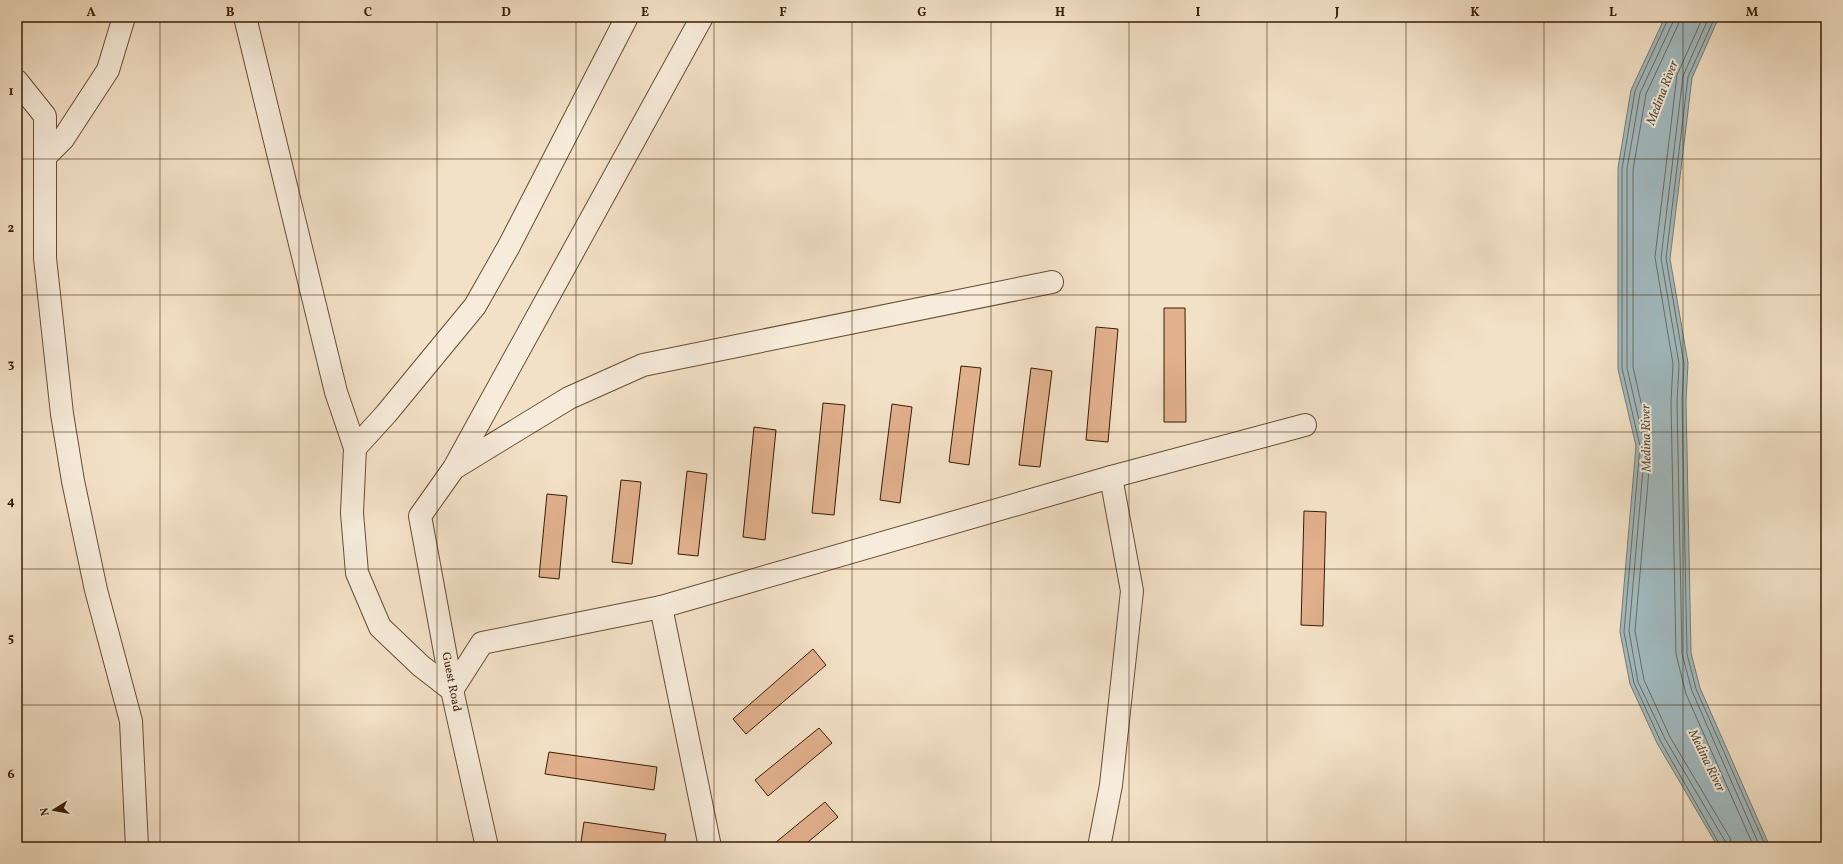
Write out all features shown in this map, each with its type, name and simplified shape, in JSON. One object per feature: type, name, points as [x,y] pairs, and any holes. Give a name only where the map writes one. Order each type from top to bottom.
[{"type":"lane","points":[[45,157],[63,139],[108,70],[124,17]]},
{"type":"lane","points":[[245,17],[336,392],[355,448],[352,513],[357,573],[380,627],[421,666],[452,690],[482,643],[661,607],[1111,477],[1304,425]]},
{"type":"lane","points":[[355,448],[386,414],[474,306],[510,246],[627,17]]},
{"type":"lane","points":[[454,468],[702,17]]},
{"type":"lane","points":[[17,81],[45,116],[45,258],[62,414],[73,481],[96,590],[132,721],[137,847]]},
{"type":"lane","points":[[454,468],[569,398],[643,365],[1052,282]]},
{"type":"lane","name":"Guest Road","points":[[454,468],[420,516],[452,690],[487,847]]},
{"type":"lane","points":[[1099,847],[1111,785],[1132,591],[1111,477]]},
{"type":"lane","points":[[661,607],[710,847]]},
{"type":"water","name":"Medina River","points":[[1665,17],[1719,17],[1692,78],[1670,259],[1688,363],[1686,401],[1691,653],[1700,688],[1770,847],[1718,847],[1657,743],[1630,684],[1620,632],[1636,446],[1618,369],[1618,168],[1631,90]]},
{"type":"building","points":[[1164,308],[1185,308],[1186,422],[1164,422]]},
{"type":"building","points":[[1096,327],[1118,329],[1108,442],[1086,440]]},
{"type":"building","points":[[961,366],[981,368],[969,465],[949,462]]},
{"type":"building","points":[[1031,368],[1052,371],[1040,467],[1019,465]]},
{"type":"building","points":[[823,403],[845,405],[834,515],[812,513]]},
{"type":"building","points":[[892,404],[912,407],[900,503],[880,500]]},
{"type":"building","points":[[754,427],[776,430],[765,540],[743,537]]},
{"type":"building","points":[[687,471],[707,474],[698,556],[678,554]]},
{"type":"building","points":[[621,480],[641,482],[632,564],[612,562]]},
{"type":"building","points":[[547,494],[567,496],[559,579],[539,577]]},
{"type":"building","points":[[1304,511],[1326,512],[1323,626],[1301,625]]},
{"type":"building","points":[[813,649],[826,665],[746,734],[733,719]]},
{"type":"building","points":[[819,728],[832,743],[768,796],[755,780]]},
{"type":"building","points":[[549,752],[657,767],[654,790],[545,774]]},
{"type":"building","points":[[825,802],[838,817],[802,847],[770,847]]},
{"type":"building","points":[[584,822],[666,834],[664,847],[614,847],[581,842]]}]
